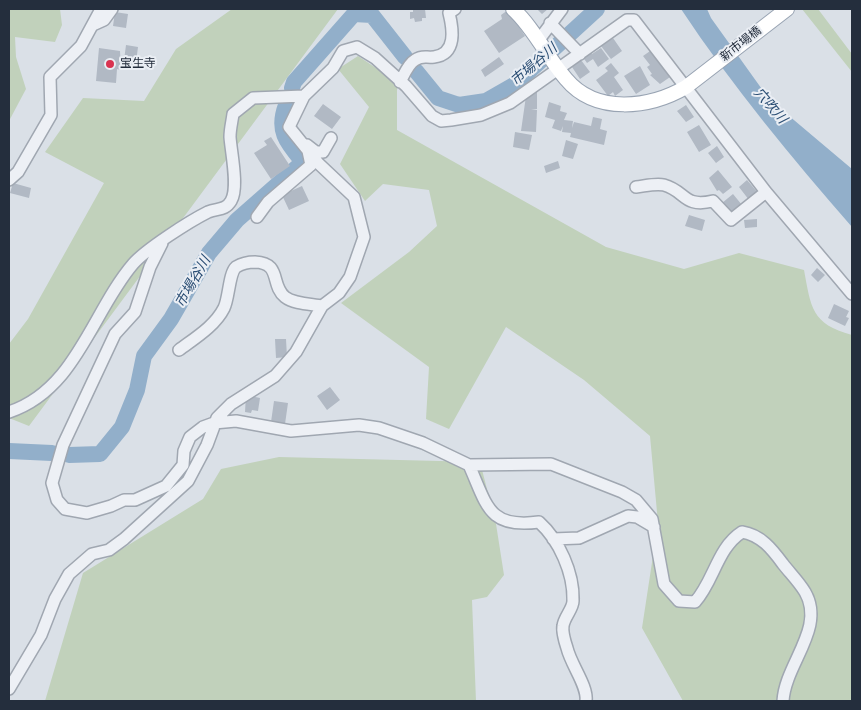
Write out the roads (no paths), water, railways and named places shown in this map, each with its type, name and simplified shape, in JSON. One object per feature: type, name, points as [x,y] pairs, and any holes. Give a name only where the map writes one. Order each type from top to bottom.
[{"type":"main road","name":"新市場橋","points":[[513,9],[555,66],[574,86],[605,103],[626,105],[650,103],[669,97],[691,83],[787,9]]},
{"type":"street","points":[[93,25],[104,20],[112,9]]},
{"type":"street","points":[[400,82],[412,61],[421,56],[433,58],[443,54],[451,45],[454,31],[449,13],[454,9]]},
{"type":"street","points":[[539,44],[553,26],[562,9]]},
{"type":"street","points":[[9,180],[18,172],[51,115],[50,77],[81,46],[100,10]]},
{"type":"street","points":[[9,689],[42,635],[55,599],[69,574],[92,554],[109,550],[124,540],[188,481],[207,445],[216,418],[231,404],[275,376],[296,352],[322,306],[339,293],[350,277],[364,238],[354,198],[308,151],[289,127],[304,96],[333,68],[344,52],[357,47],[375,58],[406,86],[432,116],[441,121],[451,120],[481,115],[510,103],[555,66],[627,20],[634,20],[691,83],[766,192],[852,294]]},
{"type":"street","points":[[553,26],[578,51]]},
{"type":"street","points":[[9,412],[38,398],[56,381],[75,357],[132,265],[143,254],[209,212],[224,208],[232,200],[234,182],[230,135],[233,114],[253,98],[304,96]]},
{"type":"street","points":[[296,136],[316,152],[324,152],[331,138]]},
{"type":"street","points":[[256,217],[268,202],[311,165],[308,151]]},
{"type":"street","points":[[636,187],[664,185],[686,200],[701,204],[713,201],[731,220],[766,192]]},
{"type":"street","points":[[162,243],[150,267],[135,312],[115,334],[63,445],[52,482],[57,500],[66,510],[87,513],[124,500],[135,500],[166,486],[183,465],[184,451],[190,437],[203,427],[214,423],[236,421],[291,431],[359,425],[379,428],[423,443],[469,465],[551,464],[622,492],[636,500],[652,519],[664,584],[679,601],[696,602],[702,595],[722,554],[734,537],[742,532],[755,534],[765,544],[804,592],[810,605],[812,618],[786,681],[783,701]]},
{"type":"street","points":[[180,350],[198,336],[220,314],[225,306],[233,272],[237,267],[250,262],[270,266],[275,273],[278,286],[284,296],[290,300],[322,306]]},
{"type":"street","points":[[469,465],[491,513],[500,519],[519,525],[540,522],[549,530],[569,570],[573,602],[563,626],[566,648],[573,668],[587,693],[586,701]]},
{"type":"street","points":[[553,539],[578,538],[628,516],[647,522],[654,528]]},
{"type":"water","name":"穴吹川","points":[[681,9],[707,9],[711,18],[769,99],[852,169],[852,227],[763,121]]},
{"type":"waterway","name":"市場谷川","points":[[416,71],[438,98],[459,105],[486,101],[514,85],[597,9]]},
{"type":"waterway","name":"市場谷川","points":[[292,88],[294,82],[354,14],[372,15],[405,57]]},
{"type":"waterway","name":"市場谷川","points":[[69,455],[100,454],[122,427],[137,390],[144,356],[171,319],[209,253],[237,220],[303,162],[292,149],[285,136],[282,122],[286,105]]},
{"type":"waterway","name":"市場谷川","points":[[9,451],[52,453]]},
{"type":"place","name":"宝生寺","points":[[110,64]]}]
